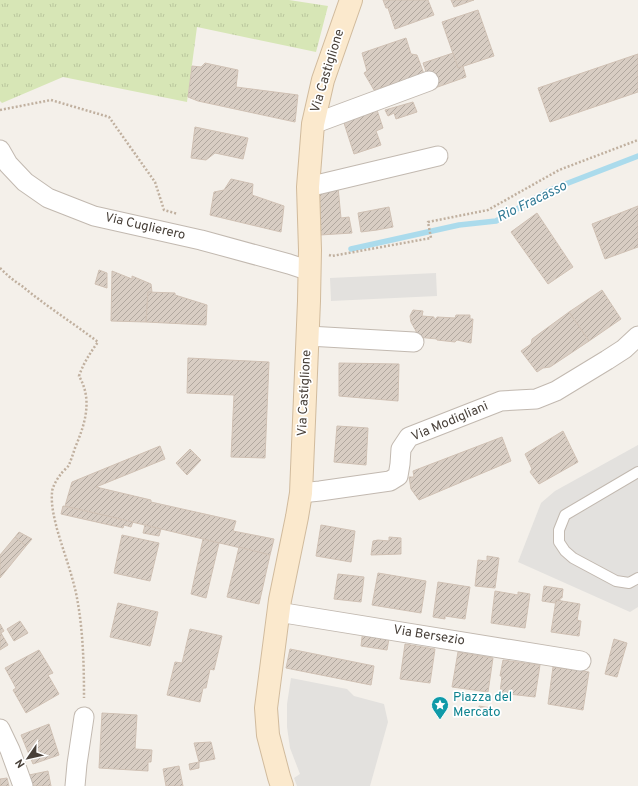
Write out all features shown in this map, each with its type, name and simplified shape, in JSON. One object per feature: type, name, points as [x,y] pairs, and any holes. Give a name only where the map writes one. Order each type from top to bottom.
[{"type":"main road","name":"Via Castiglione","points":[[282,786],[268,735],[266,708],[278,612],[301,493],[310,271],[308,187],[313,124],[323,80],[350,0]]},
{"type":"street","points":[[313,124],[429,81]]},
{"type":"street","name":"Via Cuglierero","points":[[0,150],[8,164],[25,182],[48,198],[94,216],[201,240],[310,271]]},
{"type":"street","points":[[308,187],[438,156]]},
{"type":"street","points":[[308,336],[414,342]]},
{"type":"street","name":"Via Modigliani","points":[[301,493],[390,481],[398,476],[401,449],[409,437],[501,401],[536,399],[556,391],[624,349],[638,336]]},
{"type":"street","name":"Via Bersezio","points":[[278,612],[581,661]]},
{"type":"street","points":[[76,786],[77,764],[84,716]]},
{"type":"street","points":[[0,729],[10,750],[23,786]]},
{"type":"lane","points":[[638,472],[565,515],[559,530],[559,542],[565,551],[573,558],[616,581],[629,583],[638,578]]},
{"type":"path","points":[[0,268],[38,300],[98,342],[89,354],[79,376],[86,391],[86,416],[68,466],[52,490],[51,502],[76,592],[82,633],[84,716]]},
{"type":"green space","points":[[0,0],[289,0],[328,6],[316,52],[197,27],[187,102],[63,77],[2,103],[0,101]]},
{"type":"shaded area","points":[[436,273],[437,296],[331,301],[330,278]]},
{"type":"shaded area","points":[[638,445],[638,607],[630,612],[518,562],[541,503],[555,491]]},
{"type":"shaded area","points":[[291,678],[347,689],[354,696],[384,704],[388,722],[370,786],[297,786],[294,778],[300,774],[290,748],[287,727],[287,704]]},
{"type":"building","points":[[383,0],[428,0],[434,15],[395,29],[388,8],[386,8]]},
{"type":"building","points":[[451,0],[474,0],[454,7]]},
{"type":"building","points":[[478,10],[494,56],[458,68],[442,22]]},
{"type":"building","points":[[406,38],[411,54],[417,55],[424,74],[374,90],[364,73],[367,71],[362,53]]},
{"type":"building","points":[[453,53],[458,68],[463,66],[466,77],[432,89],[423,63]]},
{"type":"building","points":[[638,54],[638,92],[550,122],[538,88]]},
{"type":"building","points":[[205,63],[238,70],[236,87],[298,95],[295,122],[198,101],[188,97],[192,66],[201,67]]},
{"type":"building","points":[[413,102],[417,112],[396,119],[394,113],[388,116],[385,110]]},
{"type":"building","points":[[377,110],[383,128],[376,131],[381,145],[354,154],[344,123]]},
{"type":"building","points":[[195,127],[248,138],[243,159],[215,153],[206,160],[191,158]]},
{"type":"building","points":[[231,179],[253,184],[252,195],[284,206],[281,232],[210,215],[214,192],[224,190]]},
{"type":"building","points":[[338,187],[341,218],[349,217],[352,233],[320,235],[314,192]]},
{"type":"building","points":[[638,206],[638,247],[605,259],[592,224]]},
{"type":"building","points":[[389,207],[393,227],[361,232],[358,213]]},
{"type":"building","points":[[537,213],[573,267],[548,284],[511,232]]},
{"type":"building","points":[[99,270],[107,273],[107,288],[95,284]]},
{"type":"building","points":[[112,271],[132,279],[132,276],[151,284],[152,292],[148,292],[146,322],[111,321]]},
{"type":"building","points":[[602,290],[621,319],[589,341],[569,312]]},
{"type":"building","points":[[148,292],[175,293],[175,295],[207,305],[206,325],[146,322]]},
{"type":"building","points":[[413,310],[423,311],[422,316],[434,317],[434,319],[437,317],[455,318],[456,315],[470,315],[470,319],[473,319],[471,343],[457,340],[455,342],[417,337],[410,316]]},
{"type":"building","points":[[569,312],[589,341],[550,367],[543,368],[537,372],[521,351],[531,344],[532,339]]},
{"type":"building","points":[[188,358],[269,362],[265,458],[231,457],[234,395],[187,393]]},
{"type":"building","points":[[339,363],[399,364],[398,401],[339,396]]},
{"type":"building","points":[[337,426],[368,428],[366,465],[334,462]]},
{"type":"building","points":[[563,431],[578,462],[539,484],[530,472],[532,469],[525,454]]},
{"type":"building","points":[[502,437],[511,461],[419,500],[411,489],[409,477],[414,477],[413,471]]},
{"type":"building","points":[[160,446],[165,459],[96,487],[151,500],[151,502],[236,521],[233,531],[274,539],[270,555],[65,506],[72,482]]},
{"type":"building","points":[[190,449],[201,460],[187,475],[176,463]]},
{"type":"building","points":[[63,506],[133,522],[131,527],[124,525],[123,528],[61,514]]},
{"type":"building","points":[[145,525],[161,529],[159,536],[143,533]]},
{"type":"building","points":[[321,525],[355,531],[351,562],[316,556]]},
{"type":"building","points":[[19,532],[32,539],[26,546],[15,537]]},
{"type":"building","points":[[122,535],[159,543],[150,581],[114,573]]},
{"type":"building","points":[[15,537],[26,546],[0,578],[0,555]]},
{"type":"building","points":[[389,537],[401,538],[401,554],[371,555],[373,541],[389,541]]},
{"type":"building","points":[[203,539],[219,543],[206,598],[191,594]]},
{"type":"building","points":[[239,547],[270,555],[259,604],[227,597]]},
{"type":"building","points":[[487,556],[499,558],[495,588],[475,586],[478,560],[487,561]]},
{"type":"building","points":[[378,573],[426,581],[421,613],[372,605]]},
{"type":"building","points":[[338,574],[364,577],[361,602],[334,599]]},
{"type":"building","points":[[438,582],[470,587],[465,619],[445,616],[445,619],[433,617]]},
{"type":"building","points":[[544,586],[563,589],[562,598],[560,598],[560,601],[556,600],[555,603],[542,601]]},
{"type":"building","points":[[495,591],[518,595],[518,592],[530,594],[525,628],[491,623]]},
{"type":"building","points":[[556,600],[580,604],[577,620],[581,621],[579,636],[551,632]]},
{"type":"building","points":[[118,603],[158,612],[150,646],[110,637]]},
{"type":"building","points":[[20,621],[28,633],[14,641],[7,629]]},
{"type":"building","points":[[0,624],[4,631],[1,633],[8,645],[0,650]]},
{"type":"building","points":[[190,629],[222,636],[214,670],[210,669],[206,688],[203,688],[200,702],[167,695],[175,662],[182,663]]},
{"type":"building","points":[[363,629],[390,633],[387,650],[361,646]]},
{"type":"building","points":[[614,639],[627,643],[617,677],[605,674]]},
{"type":"building","points":[[405,644],[435,649],[430,683],[400,679]]},
{"type":"building","points":[[290,649],[374,666],[371,685],[286,668]]},
{"type":"building","points":[[39,650],[53,673],[48,675],[59,694],[26,713],[13,690],[16,688],[5,668]]},
{"type":"building","points":[[458,652],[493,658],[488,692],[452,687]]},
{"type":"building","points":[[503,660],[540,665],[535,697],[500,693],[502,676],[500,676]]},
{"type":"building","points":[[553,667],[589,672],[583,710],[548,704]]},
{"type":"building","points":[[479,706],[491,708],[490,713],[479,711]]},
{"type":"building","points":[[102,713],[137,715],[135,749],[152,750],[151,762],[148,762],[148,771],[99,768]]},
{"type":"building","points":[[49,724],[59,755],[33,764],[21,735]]},
{"type":"building","points":[[211,742],[215,759],[199,762],[194,743]]},
{"type":"building","points":[[199,762],[199,768],[190,770],[189,764]]},
{"type":"building","points":[[179,766],[183,786],[166,786],[163,769]]},
{"type":"building","points":[[48,771],[51,786],[31,786],[29,775]]},
{"type":"building","points":[[7,778],[9,786],[0,786],[0,779]]},
{"type":"waterway","name":"Rio Fracasso","points":[[351,249],[459,225],[496,221],[550,190],[638,156]]},
{"type":"place","name":"Piazza del Mercato","points":[[440,720]]}]
